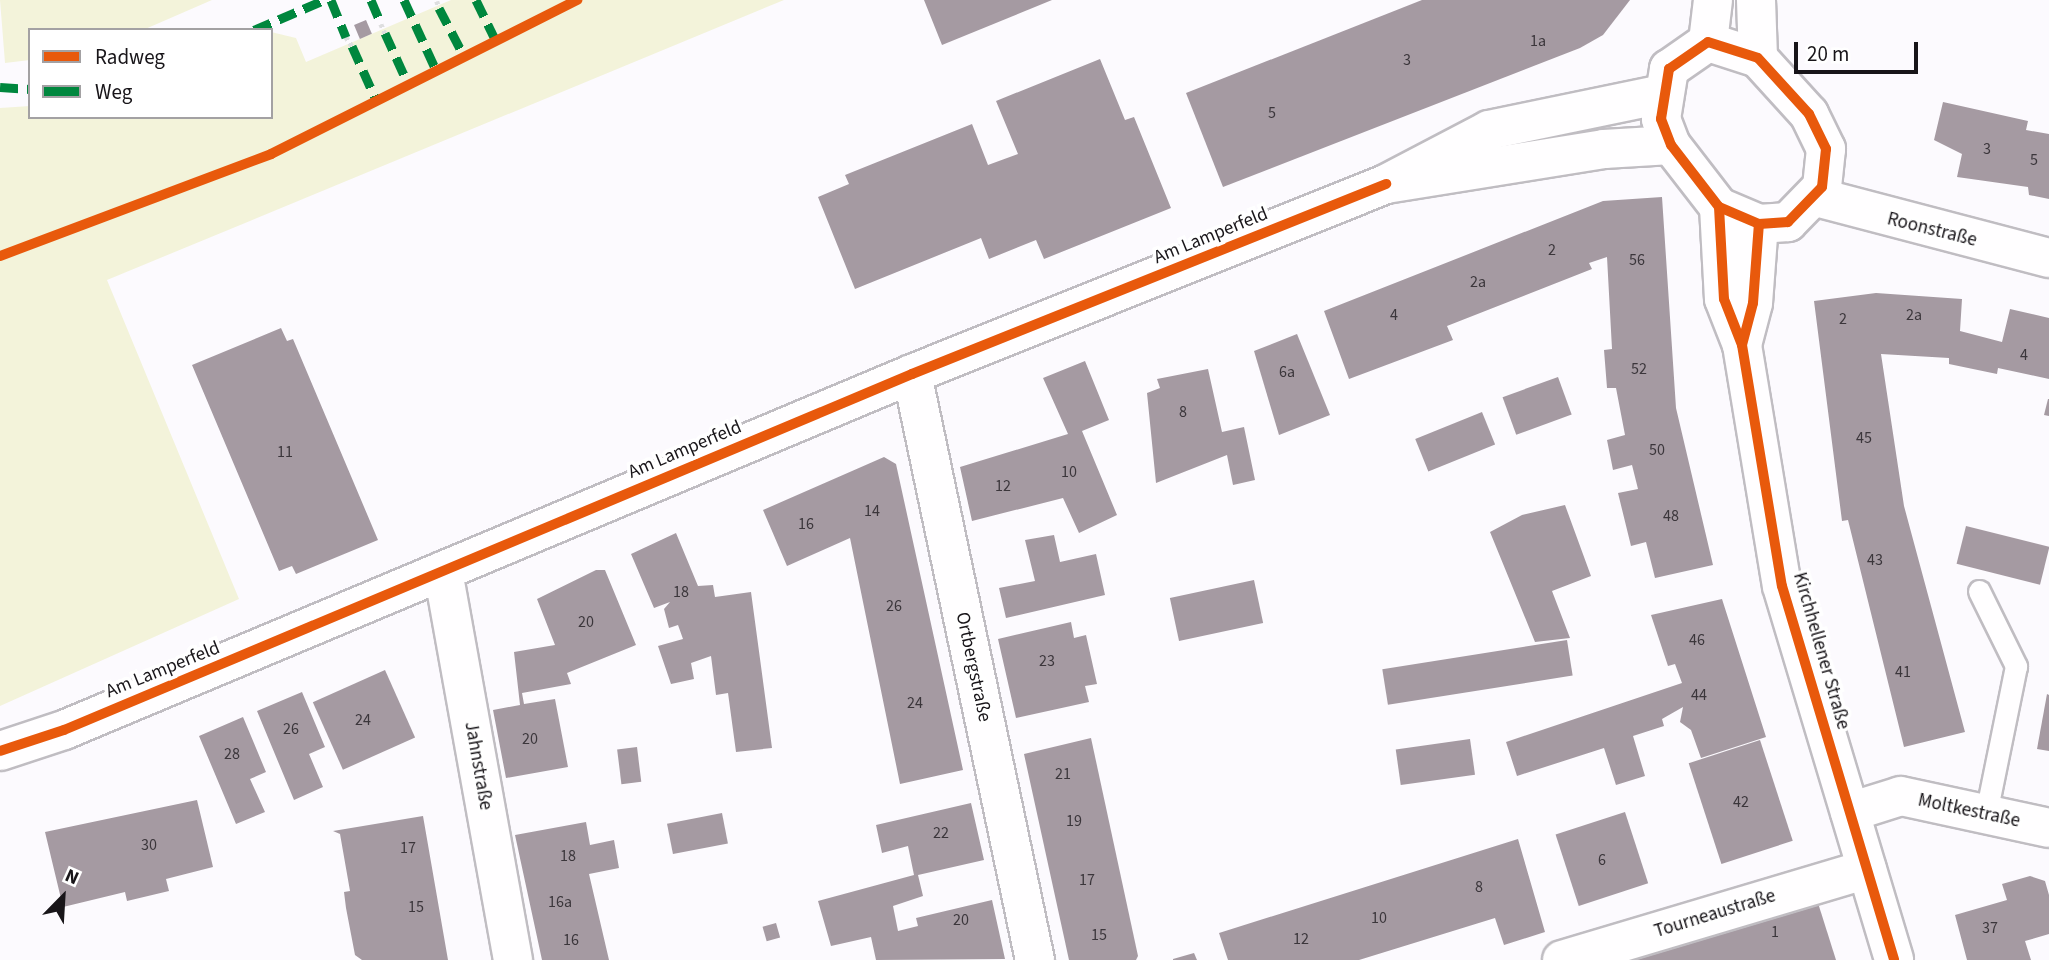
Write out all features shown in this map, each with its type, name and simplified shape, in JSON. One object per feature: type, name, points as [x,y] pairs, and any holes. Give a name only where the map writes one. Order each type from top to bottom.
[{"type":"street","points":[[1708,42],[1758,58],[1808,114],[1826,149],[1816,197],[1788,222],[1759,224],[1719,207],[1671,145],[1661,119],[1669,69],[1708,42],[1713,0]]},
{"type":"street","points":[[1755,0],[1758,58]]},
{"type":"street","name":"Am Lamperfeld","points":[[0,751],[443,572],[912,374],[1386,184],[1489,130],[1663,94]]},
{"type":"street","name":"Am Lamperfeld","points":[[1386,184],[1604,149],[1671,145]]},
{"type":"street","name":"Roonstraße","points":[[1816,197],[2049,258]]},
{"type":"street","name":"Kirchhellener Straße","points":[[1719,207],[1724,299],[1742,345],[1782,586],[1894,960]]},
{"type":"street","name":"Kirchhellener Straße","points":[[1742,345],[1753,303],[1759,224]]},
{"type":"street","name":"Ortbergstraße","points":[[912,374],[1035,960]]},
{"type":"street","name":"Jahnstraße","points":[[443,572],[513,960]]},
{"type":"street","name":"Moltkestraße","points":[[1850,812],[1901,796],[2049,828]]},
{"type":"street","name":"Tourneaustraße","points":[[1562,960],[1867,869]]},
{"type":"lane","points":[[1979,591],[2015,666],[1986,814]]},
{"type":"path","points":[[437,1],[439,8]]},
{"type":"path","points":[[381,24],[385,33]]},
{"type":"path","points":[[346,37],[352,46]]},
{"type":"green space","points":[[0,0],[212,0],[148,28],[28,28],[28,60],[5,63]]},
{"type":"green space","points":[[451,0],[784,0],[107,280],[239,599],[0,706],[0,108],[28,106],[28,119],[273,119],[273,32],[296,38],[306,62]]},
{"type":"building","points":[[924,0],[1052,0],[942,45]]},
{"type":"building","points":[[1422,0],[1630,0],[1603,35],[1580,48],[1223,187],[1186,93]]},
{"type":"building","points":[[366,20],[372,34],[360,39],[354,25]]},
{"type":"building","points":[[1100,59],[1125,120],[1134,117],[1171,208],[1044,259],[1036,240],[989,259],[981,238],[855,289],[818,197],[849,184],[845,175],[972,124],[988,165],[1018,154],[996,101]]},
{"type":"building","points":[[1943,102],[2028,121],[2026,130],[2049,134],[2049,199],[2029,195],[2028,187],[1957,177],[1962,154],[1934,140]]},
{"type":"building","points":[[1662,197],[1676,408],[1713,565],[1655,578],[1646,542],[1631,546],[1618,493],[1638,489],[1632,465],[1613,470],[1607,440],[1625,435],[1616,388],[1607,388],[1604,350],[1612,349],[1607,257],[1589,263],[1592,269],[1447,326],[1453,340],[1349,379],[1324,311],[1603,201]]},
{"type":"building","points":[[1876,293],[1962,299],[1960,331],[2002,342],[2010,309],[2049,318],[2049,379],[1998,368],[1997,374],[1949,364],[1949,358],[1881,354],[1904,506],[1965,732],[1904,747],[1848,520],[1842,521],[1814,301]]},
{"type":"building","points":[[281,328],[287,341],[293,339],[378,540],[296,574],[292,566],[279,571],[192,365]]},
{"type":"building","points":[[1297,334],[1330,415],[1279,435],[1254,351]]},
{"type":"building","points":[[1085,361],[1109,420],[1082,431],[1117,515],[1079,533],[1063,498],[972,521],[960,467],[1068,434],[1043,378]]},
{"type":"building","points":[[1208,369],[1222,432],[1244,427],[1255,480],[1233,485],[1227,455],[1156,483],[1147,393],[1160,388],[1157,379]]},
{"type":"building","points":[[1558,377],[1572,415],[1516,435],[1503,397]]},
{"type":"building","points":[[2049,399],[2049,416],[2044,415]]},
{"type":"building","points":[[1482,412],[1495,444],[1428,471],[1415,439]]},
{"type":"building","points":[[884,457],[896,464],[963,770],[900,784],[850,538],[787,566],[763,510]]},
{"type":"building","points":[[1565,505],[1591,576],[1552,591],[1570,638],[1535,642],[1490,532],[1522,515]]},
{"type":"building","points":[[1966,526],[2049,547],[2040,585],[1957,564]]},
{"type":"building","points":[[676,533],[698,586],[713,585],[715,597],[751,592],[772,748],[736,752],[728,693],[716,695],[711,656],[691,663],[694,679],[671,684],[658,646],[683,639],[678,625],[669,628],[664,609],[670,602],[654,608],[631,554]]},
{"type":"building","points":[[1054,535],[1060,562],[1096,554],[1105,595],[1006,618],[999,588],[1035,581],[1025,540]]},
{"type":"building","points":[[596,570],[605,570],[636,645],[567,673],[571,684],[522,693],[524,704],[555,699],[568,767],[506,778],[493,710],[520,705],[514,652],[555,645],[537,599]]},
{"type":"building","points":[[1254,580],[1263,623],[1179,641],[1170,598]]},
{"type":"building","points":[[1722,599],[1766,737],[1701,758],[1691,730],[1680,722],[1683,707],[1662,719],[1664,726],[1633,736],[1645,776],[1616,785],[1604,748],[1517,776],[1506,742],[1682,683],[1675,664],[1668,666],[1651,615]]},
{"type":"building","points":[[1071,622],[1074,638],[1086,635],[1097,684],[1085,686],[1089,702],[1016,718],[998,639]]},
{"type":"building","points":[[1567,640],[1573,676],[1388,705],[1382,669]]},
{"type":"building","points":[[385,670],[415,738],[343,770],[313,702]]},
{"type":"building","points":[[302,692],[325,747],[309,754],[323,787],[294,800],[257,711]]},
{"type":"building","points":[[2047,694],[2049,695],[2049,751],[2037,749]]},
{"type":"building","points":[[243,717],[266,772],[250,779],[265,812],[236,824],[199,736]]},
{"type":"building","points":[[1091,738],[1138,956],[1136,960],[1069,960],[1024,754]]},
{"type":"building","points":[[1470,739],[1475,775],[1401,785],[1396,749]]},
{"type":"building","points":[[1760,740],[1793,841],[1721,864],[1689,763]]},
{"type":"building","points":[[637,747],[641,782],[621,784],[617,749]]},
{"type":"building","points":[[197,800],[213,867],[166,879],[169,891],[127,901],[125,892],[63,907],[45,832]]},
{"type":"building","points":[[971,803],[984,860],[918,875],[923,896],[893,906],[898,931],[918,926],[916,918],[992,900],[1005,959],[876,960],[871,937],[831,946],[818,901],[914,875],[908,846],[882,853],[876,825]]},
{"type":"building","points":[[1625,812],[1648,883],[1579,906],[1556,835]]},
{"type":"building","points":[[722,813],[728,843],[673,854],[667,824]]},
{"type":"building","points":[[423,816],[448,960],[362,960],[355,955],[346,908],[344,892],[350,891],[340,834],[333,831]]},
{"type":"building","points":[[586,822],[590,845],[614,840],[619,868],[589,874],[609,960],[542,960],[515,835]]},
{"type":"building","points":[[1518,839],[1545,932],[1504,945],[1495,918],[1359,960],[1228,960],[1219,933]]},
{"type":"building","points":[[2030,876],[2045,881],[2049,895],[2049,934],[2025,941],[2031,960],[1967,960],[1955,915],[2007,900],[2002,884]]},
{"type":"building","points":[[1818,903],[1836,960],[1637,960],[1637,959]]},
{"type":"building","points":[[776,923],[780,937],[767,941],[763,927]]},
{"type":"building","points":[[1194,953],[1197,960],[1173,960],[1173,959]]},
{"type":"marked path","points":[[259,28],[324,0]]},
{"type":"marked path","points":[[331,0],[346,37]]},
{"type":"marked path","points":[[371,0],[381,24]]},
{"type":"marked path","points":[[404,0],[437,72]]},
{"type":"marked path","points":[[476,0],[497,43]]},
{"type":"marked path","points":[[439,8],[465,58]]},
{"type":"marked path","points":[[385,33],[409,86]]},
{"type":"marked path","points":[[352,46],[377,102]]},
{"type":"marked path","points":[[0,87],[28,89]]},
{"type":"cycle path","points":[[0,256],[271,154],[577,0]]},
{"type":"cycle path","points":[[1708,42],[1758,58],[1809,114],[1826,149],[1822,187],[1788,222],[1759,224],[1719,207],[1671,145],[1661,119],[1669,69],[1708,42]]},
{"type":"cycle path","points":[[0,751],[64,730],[912,374],[1386,184]]},
{"type":"cycle path","points":[[1719,207],[1724,299],[1742,345],[1753,303],[1759,224]]},
{"type":"cycle path","points":[[1742,345],[1782,586],[1894,960]]}]
